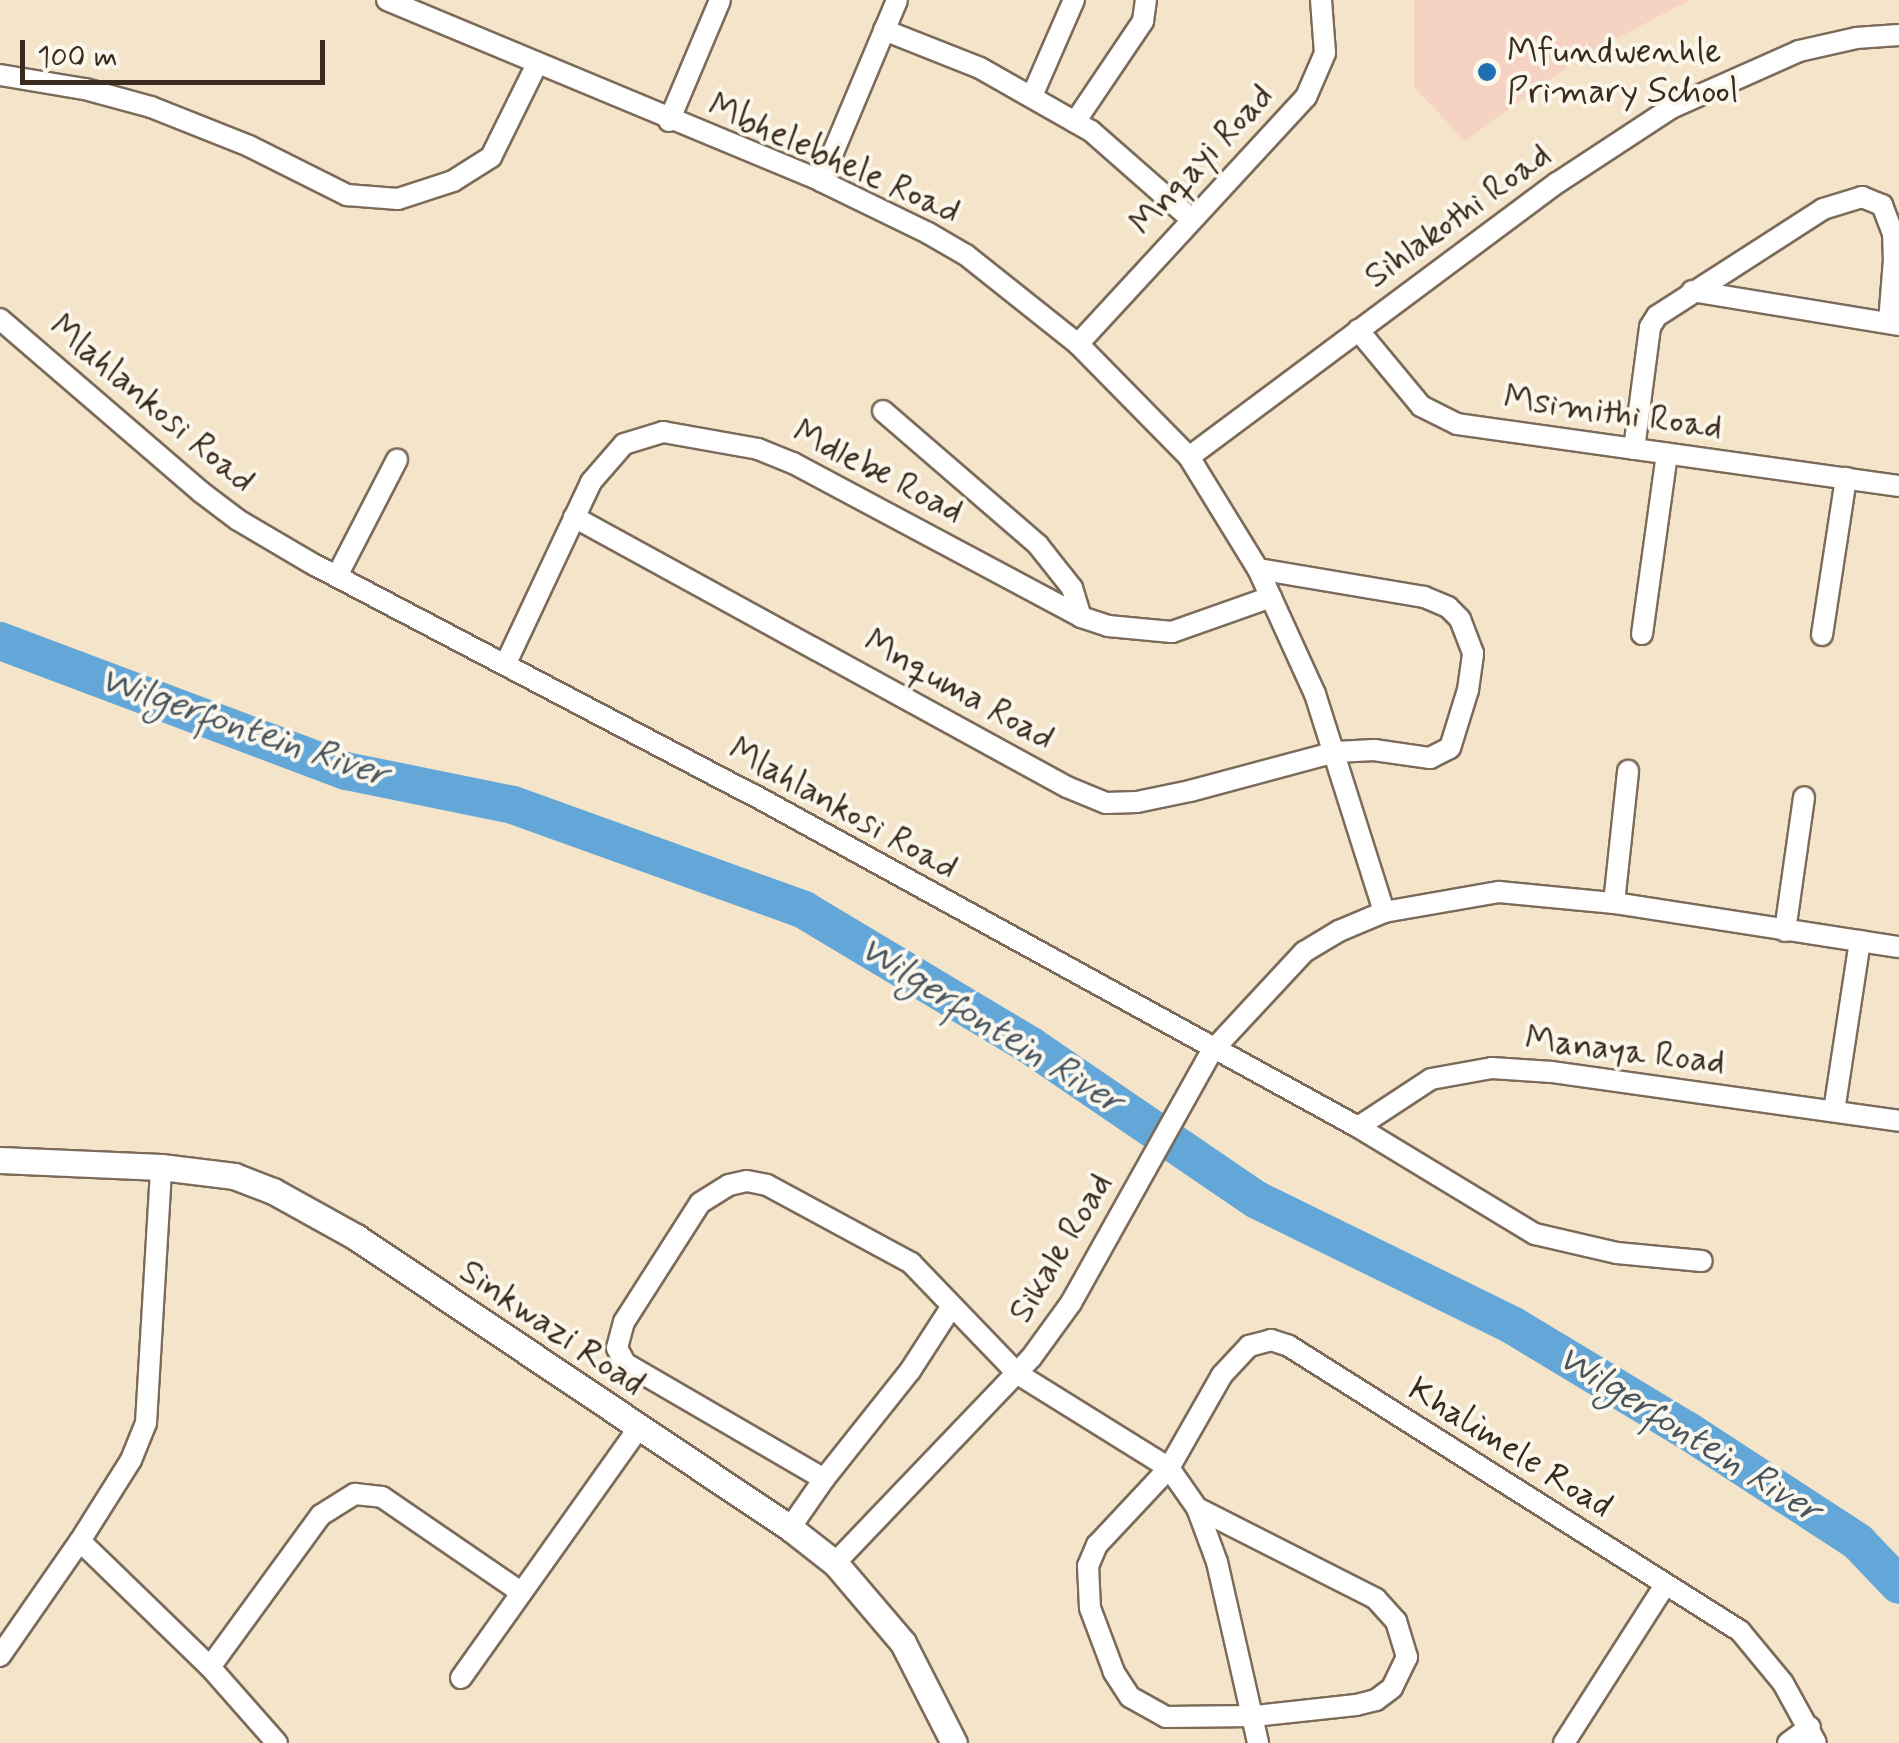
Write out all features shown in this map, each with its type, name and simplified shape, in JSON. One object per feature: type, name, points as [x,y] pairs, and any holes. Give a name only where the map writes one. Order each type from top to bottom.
[{"type":"street","name":"Mbhelebhele Road","points":[[387,0],[669,122],[821,181],[966,256],[1078,344],[1190,457],[1258,570],[1336,752],[1384,912]]},
{"type":"street","points":[[669,122],[720,0]]},
{"type":"street","points":[[821,181],[897,0]]},
{"type":"street","points":[[1032,96],[1074,0]]},
{"type":"street","points":[[1075,122],[1143,21],[1146,0]]},
{"type":"street","name":"Mnqayi Road","points":[[1078,344],[1190,218],[1306,97],[1325,53],[1321,0]]},
{"type":"street","points":[[884,30],[980,68],[1075,122],[1126,158],[1190,218]]},
{"type":"street","name":"Sihlakothi Road","points":[[1190,457],[1557,183],[1671,108],[1799,51],[1856,38],[1899,35]]},
{"type":"street","points":[[0,75],[84,89],[151,106],[249,146],[347,195],[398,199],[453,181],[491,157],[536,66]]},
{"type":"street","points":[[1634,448],[1650,328],[1657,316],[1692,291],[1822,209],[1847,200],[1873,198],[1882,205],[1893,234],[1894,324],[1692,291]]},
{"type":"street","name":"Mlahlankosi Road","points":[[0,318],[238,520],[337,576],[506,663],[1212,1051],[1358,1126],[1535,1234],[1617,1253],[1702,1261]]},
{"type":"street","name":"Msimithi Road","points":[[1358,330],[1405,389],[1435,417],[1899,486]]},
{"type":"street","points":[[883,411],[1038,545],[1072,588],[1081,617]]},
{"type":"street","name":"Mdlebe Road","points":[[506,663],[591,482],[624,444],[664,432],[721,442],[793,463],[1081,617],[1127,631],[1172,632],[1271,597]]},
{"type":"street","points":[[1642,634],[1667,454]]},
{"type":"street","points":[[337,576],[397,460]]},
{"type":"street","points":[[1822,635],[1846,478]]},
{"type":"street","name":"Mnquma Road","points":[[574,517],[1067,787],[1106,803],[1137,802],[1190,792],[1336,752]]},
{"type":"street","points":[[1258,570],[1424,597],[1448,607],[1460,619],[1473,653],[1468,690],[1450,748],[1430,758],[1374,750],[1336,752]]},
{"type":"street","points":[[1614,902],[1628,771]]},
{"type":"street","points":[[1785,931],[1804,797]]},
{"type":"street","name":"Sikale Road","points":[[834,1563],[1018,1374],[1071,1303],[1212,1051],[1304,952],[1384,912],[1499,892],[1614,902],[1899,947]]},
{"type":"street","points":[[1834,1111],[1860,940]]},
{"type":"street","name":"Manaya Road","points":[[1358,1126],[1431,1079],[1459,1070],[1492,1068],[1552,1072],[1899,1121]]},
{"type":"street","name":"Sinkwazi Road","points":[[0,1160],[161,1166],[234,1176],[309,1210],[790,1528],[834,1563],[903,1643],[954,1743]]},
{"type":"street","points":[[0,1656],[80,1542],[130,1460],[146,1423],[161,1166]]},
{"type":"street","points":[[824,1479],[643,1374],[619,1355],[618,1338],[624,1322],[700,1202],[729,1185],[766,1184],[911,1264],[950,1309],[1018,1374],[1169,1468],[1197,1508],[1228,1599],[1258,1743]]},
{"type":"street","points":[[790,1528],[910,1371],[950,1309]]},
{"type":"street","name":"Khalimele Road","points":[[1169,1468],[1222,1375],[1250,1346],[1271,1340],[1289,1346],[1722,1618],[1754,1644],[1813,1735]]},
{"type":"street","points":[[461,1678],[638,1429]]},
{"type":"street","points":[[1169,1468],[1096,1545],[1086,1586],[1090,1608],[1114,1672],[1130,1697],[1166,1717],[1254,1716],[1376,1700],[1402,1674],[1407,1657],[1404,1638],[1376,1600],[1197,1508]]},
{"type":"street","points":[[210,1667],[320,1515],[355,1494],[382,1498],[520,1592]]},
{"type":"street","points":[[80,1542],[210,1667],[277,1743]]},
{"type":"street","points":[[1564,1743],[1665,1585]]},
{"type":"street","points":[[1788,1743],[1813,1735]]},
{"type":"shaded area","name":"Mfundwenhle Primary School","points":[[1414,0],[1690,0],[1581,57],[1465,141],[1414,87]]},
{"type":"waterway","name":"Wilgerfontein River","points":[[0,641],[346,771],[513,805],[804,910],[1031,1046],[1257,1200],[1512,1325],[1688,1431],[1858,1542],[1899,1585]]},
{"type":"place","name":"Mfundwenhle Primary School","points":[[1487,72]]}]
